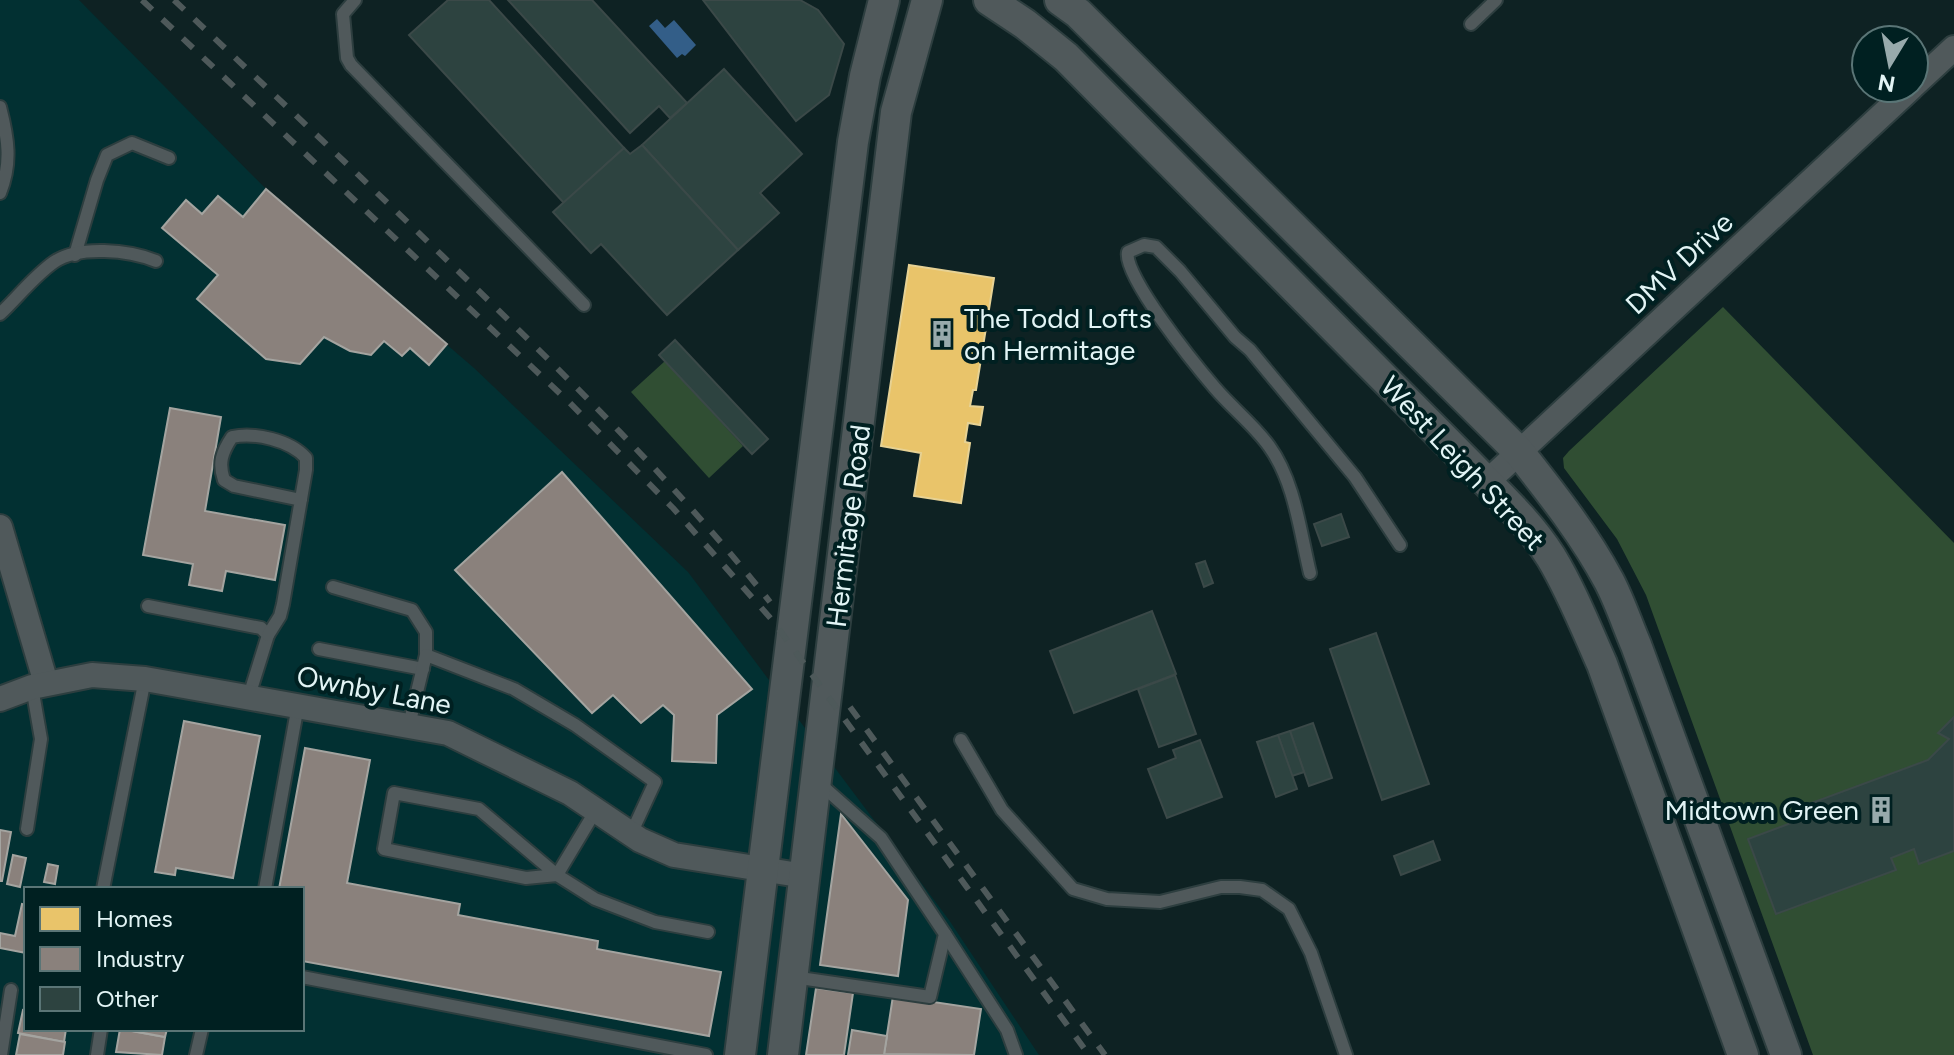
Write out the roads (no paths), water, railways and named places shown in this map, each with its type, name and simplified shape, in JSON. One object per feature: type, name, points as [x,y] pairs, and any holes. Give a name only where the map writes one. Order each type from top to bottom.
[{"type":"street","name":"Hermitage Road","points":[[740,1055],[853,142],[884,0]]},
{"type":"street","name":"Hermitage Road","points":[[783,1055],[896,112],[927,0]]},
{"type":"street","name":"West Leigh Street","points":[[989,0],[1066,57],[1487,482],[1551,557],[1577,606],[1607,677],[1743,1055]]},
{"type":"street","name":"West Leigh Street","points":[[1060,0],[1078,13],[1519,452],[1588,544],[1611,584],[1641,660],[1786,1055]]},
{"type":"street","name":"DMV Drive","points":[[1930,70],[1954,48]]},
{"type":"street","name":"DMV Drive","points":[[1487,482],[1893,104]]},
{"type":"street","points":[[0,527],[39,685]]},
{"type":"street","name":"Ownby Lane","points":[[0,699],[39,685],[92,675],[145,679],[448,733],[570,793],[631,834],[674,855],[805,876]]},
{"type":"lane","points":[[355,0],[343,14],[347,58],[351,65],[584,305]]},
{"type":"lane","points":[[1471,24],[1496,0]]},
{"type":"lane","points":[[0,107],[10,159],[0,193]]},
{"type":"lane","points":[[75,255],[107,155],[132,143],[169,158]]},
{"type":"lane","points":[[1310,573],[1288,483],[1270,447],[1216,389],[1171,331],[1135,279],[1126,259],[1128,252],[1144,245],[1156,247],[1180,271],[1355,477],[1400,545]]},
{"type":"lane","points":[[0,314],[55,261],[105,250],[137,253],[156,261]]},
{"type":"lane","points":[[249,696],[268,635],[280,616],[283,604],[301,500],[306,458],[300,451],[284,443],[245,434],[232,437],[223,451],[220,468],[224,480],[234,486],[301,500]]},
{"type":"lane","points":[[333,587],[412,610],[426,632],[426,655],[409,725]]},
{"type":"lane","points":[[148,606],[261,628],[268,635]]},
{"type":"lane","points":[[319,649],[423,669]]},
{"type":"lane","points":[[426,655],[514,689],[575,725],[655,782],[631,834]]},
{"type":"lane","points":[[103,887],[145,679]]},
{"type":"lane","points":[[27,829],[41,739],[39,685]]},
{"type":"lane","points":[[265,887],[298,705]]},
{"type":"lane","points":[[961,740],[1002,810],[1073,889],[1107,899],[1160,902],[1221,887],[1240,887],[1262,890],[1289,909],[1311,953],[1346,1055]]},
{"type":"lane","points":[[817,781],[881,838],[1007,1030],[1016,1055]]},
{"type":"lane","points":[[557,875],[526,878],[384,849],[394,793],[479,809],[557,875],[595,899],[655,922],[708,932]]},
{"type":"lane","points":[[557,875],[596,810]]},
{"type":"lane","points":[[793,977],[930,997],[945,934]]},
{"type":"lane","points":[[304,977],[706,1055]]},
{"type":"lane","points":[[1,1055],[11,990]]},
{"type":"lane","points":[[97,1055],[101,1031]]},
{"type":"lane","points":[[196,1055],[202,1031]]},
{"type":"water","points":[[657,19],[665,28],[674,20],[696,45],[685,56],[682,54],[677,58],[649,26]]},
{"type":"railway","points":[[142,0],[569,402],[673,508],[773,621],[1089,1055]]},
{"type":"railway","points":[[174,0],[596,407],[703,522],[770,602]]},
{"type":"railway","points":[[850,707],[1105,1055]]},
{"type":"place","name":"The Todd Lofts on Hermitage","points":[[942,334]]},
{"type":"place","name":"Midtown Green","points":[[1881,810]]}]
